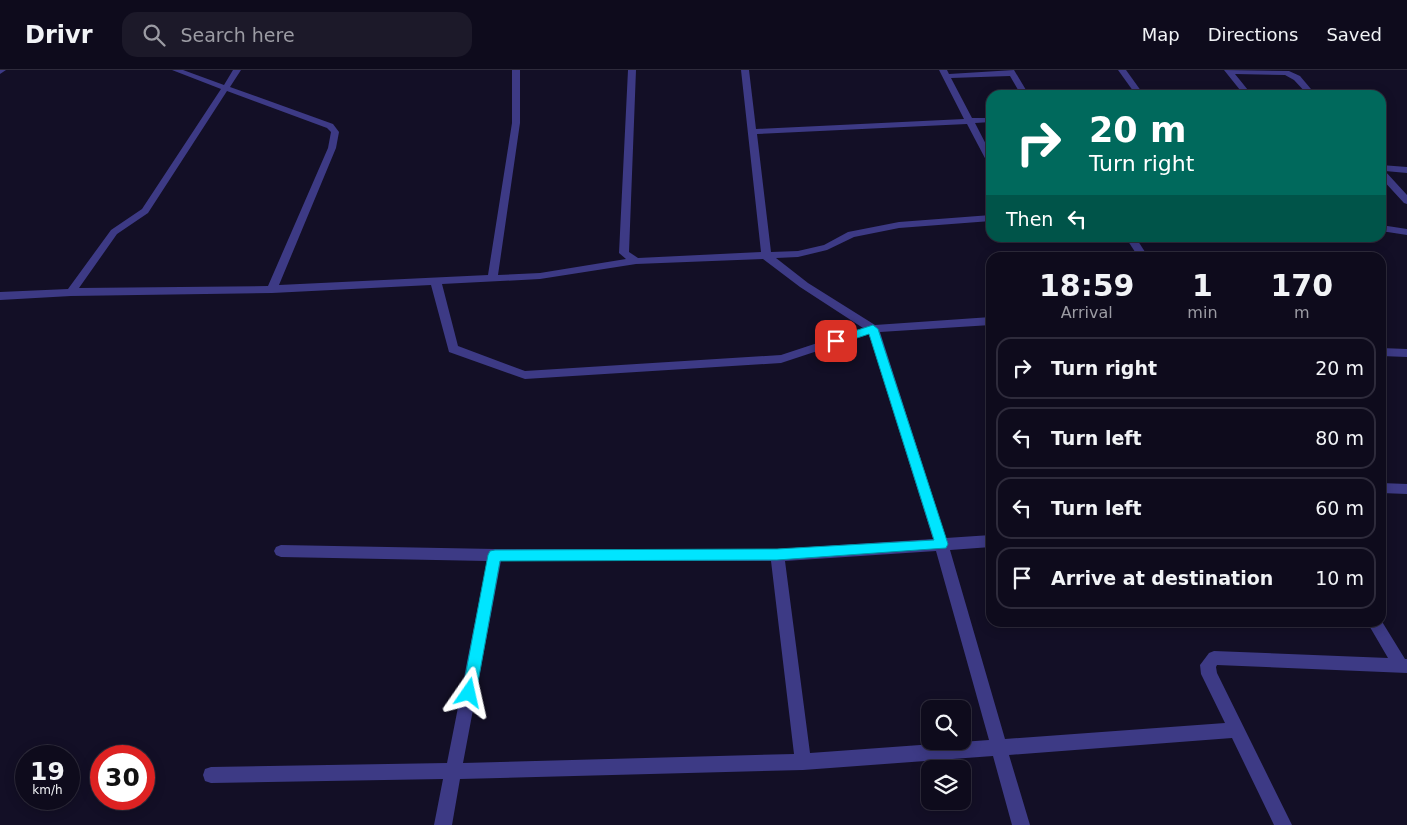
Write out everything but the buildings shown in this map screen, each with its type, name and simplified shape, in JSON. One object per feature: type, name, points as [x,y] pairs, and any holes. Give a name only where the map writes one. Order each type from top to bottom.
[{"type":"street","points":[[176,70],[330,126],[335,132],[332,148],[272,289]]},
{"type":"street","points":[[71,292],[114,232],[145,211],[237,70]]},
{"type":"street","points":[[493,279],[494,257],[516,123],[516,70]]},
{"type":"street","points":[[632,70],[633,96],[624,253],[636,261]]},
{"type":"street","points":[[746,70],[766,256],[804,285],[873,329],[941,544],[1021,825]]},
{"type":"street","points":[[1122,70],[1136,90]]},
{"type":"street","points":[[1229,71],[1244,90]]},
{"type":"street","points":[[1229,71],[1286,73],[1297,78],[1308,90]]},
{"type":"street","points":[[986,152],[944,73],[1011,72],[1022,90]]},
{"type":"street","points":[[752,132],[986,120]]},
{"type":"street","points":[[1386,168],[1407,170]]},
{"type":"street","points":[[1386,178],[1407,201]]},
{"type":"street","points":[[0,296],[71,292],[272,289],[540,276],[636,261],[766,256],[815,251],[851,234],[880,229],[986,218]]},
{"type":"street","points":[[1386,229],[1407,232]]},
{"type":"street","points":[[436,282],[453,349],[525,375],[781,359],[873,329],[986,321]]},
{"type":"street","points":[[1386,352],[1407,353]]},
{"type":"street","points":[[1386,488],[1407,489]]},
{"type":"street","points":[[281,551],[495,555],[777,555],[986,541]]},
{"type":"street","points":[[443,825],[495,555]]},
{"type":"street","points":[[777,555],[803,762]]},
{"type":"street","points":[[1377,627],[1404,666]]},
{"type":"street","points":[[1283,825],[1209,674],[1208,665],[1214,658],[1404,666]]},
{"type":"street","points":[[211,774],[454,771],[803,762],[1237,730]]},
{"type":"route","points":[[469,693],[495,555],[777,555],[941,544],[873,329],[836,341]]}]
